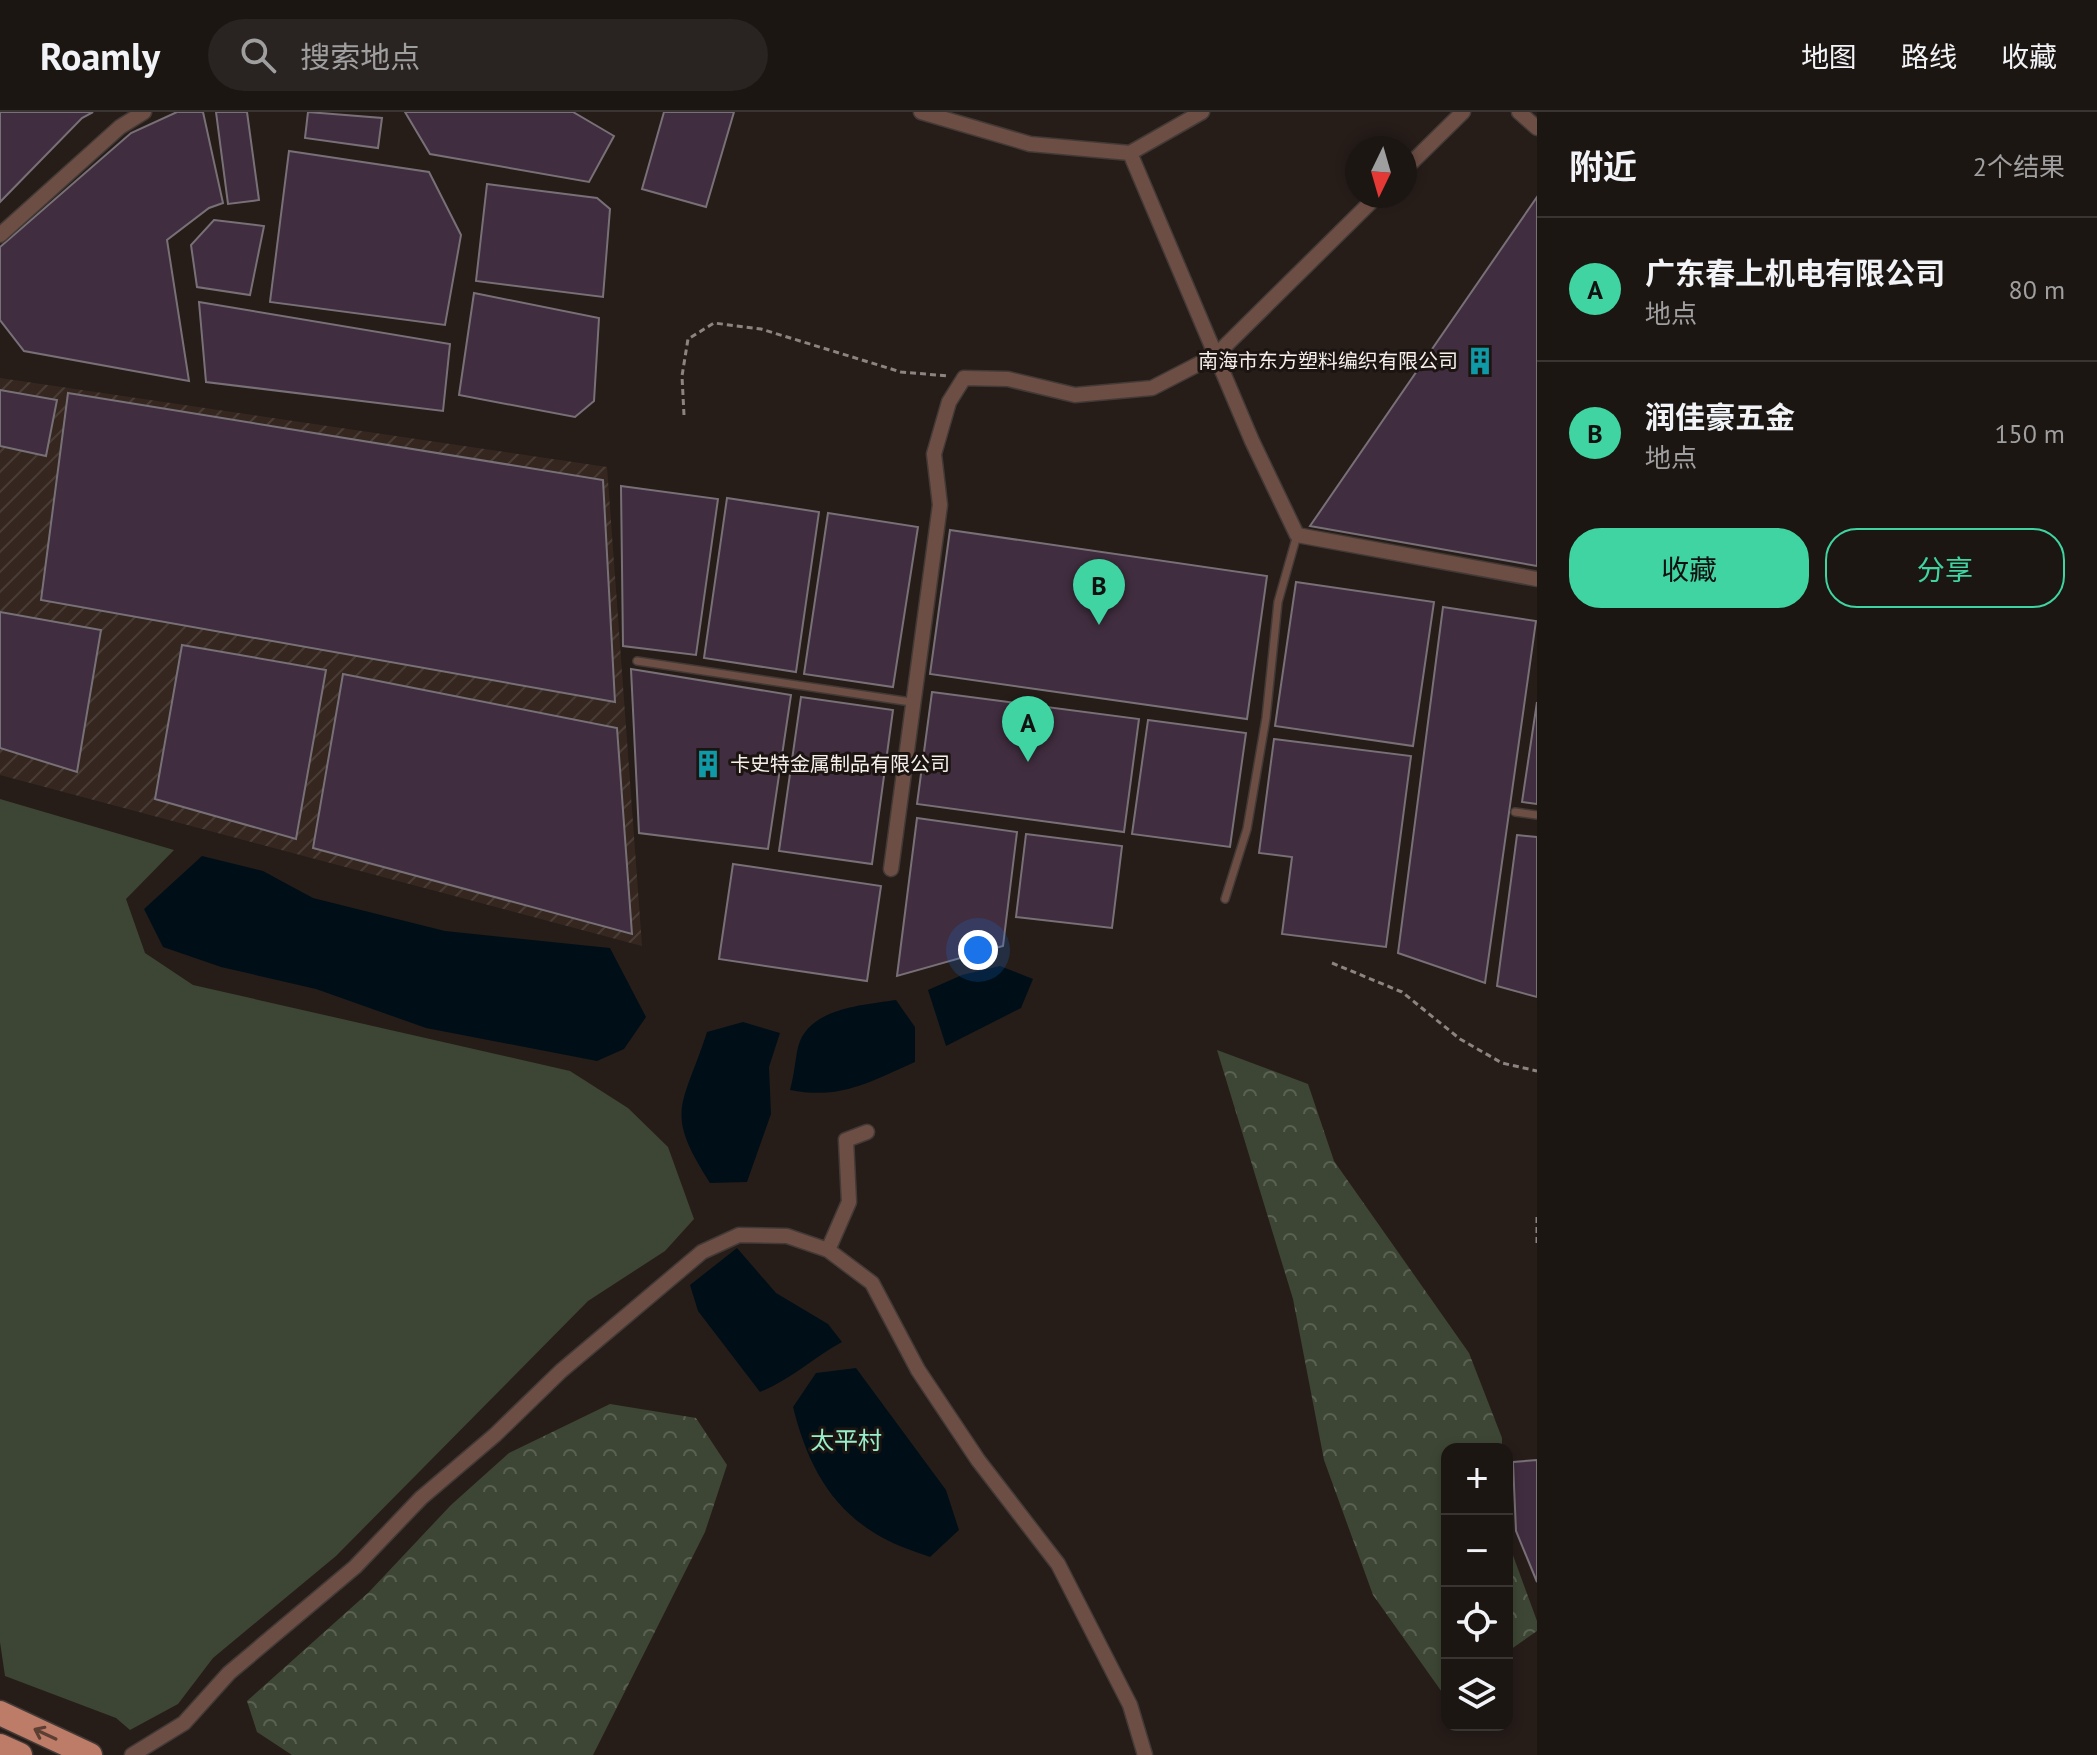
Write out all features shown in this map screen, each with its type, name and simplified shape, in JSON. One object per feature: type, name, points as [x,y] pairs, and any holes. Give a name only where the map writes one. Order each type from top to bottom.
[{"type":"main road","points":[[0,1713],[90,1755]]},
{"type":"main road","points":[[0,1746],[20,1755]]},
{"type":"street","points":[[0,235],[120,127],[144,112]]},
{"type":"street","points":[[921,112],[1030,144],[1130,153],[1202,112]]},
{"type":"street","points":[[1417,157],[1463,112]]},
{"type":"street","points":[[1130,153],[1297,535],[1537,579]]},
{"type":"street","points":[[891,869],[911,702],[940,505],[934,454],[949,402],[964,378],[1008,379],[1075,395],[1152,388],[1216,355],[1365,208]]},
{"type":"street","points":[[828,1250],[849,1202],[846,1140],[867,1132]]},
{"type":"street","points":[[132,1755],[184,1723],[229,1673],[355,1567],[421,1498],[495,1435],[561,1371],[702,1252],[739,1235],[787,1236],[828,1250],[872,1283],[918,1370],[978,1460],[1058,1564],[1130,1705],[1145,1755]]},
{"type":"lane","points":[[1225,899],[1247,829],[1266,718],[1278,602],[1297,535]]},
{"type":"lane","points":[[637,661],[911,702]]},
{"type":"lane","points":[[1515,812],[1537,815]]},
{"type":"path","points":[[684,415],[682,376],[688,339],[714,323],[761,329],[901,372],[964,378]]},
{"type":"path","points":[[1332,963],[1402,992],[1460,1039],[1502,1063],[1537,1071]]},
{"type":"path","points":[[1537,1217],[1537,1244]]},
{"type":"shaded area","points":[[0,378],[607,467],[642,946],[0,775]]},
{"type":"shaded area","points":[[202,856],[263,871],[313,898],[445,931],[610,948],[646,1017],[624,1049],[597,1061],[426,1028],[316,989],[221,967],[163,947],[144,909]]},
{"type":"shaded area","points":[[1000,966],[1033,979],[1021,1008],[946,1046],[928,990],[962,975]]},
{"type":"shaded area","points":[[896,1000],[915,1027],[915,1062],[840,1091],[790,1090],[798,1047],[813,1024],[838,1011]]},
{"type":"shaded area","points":[[743,1022],[780,1033],[769,1067],[771,1114],[747,1182],[710,1183],[686,1139],[682,1123],[685,1093],[707,1032]]},
{"type":"shaded area","points":[[737,1248],[776,1293],[828,1324],[842,1342],[760,1392],[698,1311],[690,1285]]},
{"type":"shaded area","points":[[856,1368],[946,1490],[959,1530],[930,1557],[883,1538],[849,1513],[823,1483],[806,1447],[793,1407],[816,1373]]},
{"type":"green space","points":[[0,799],[174,850],[126,899],[145,953],[193,985],[570,1071],[628,1108],[668,1147],[694,1219],[665,1251],[588,1301],[336,1556],[213,1658],[178,1704],[130,1730],[116,1718],[5,1676],[0,1642]]},
{"type":"green space","points":[[1217,1050],[1308,1084],[1334,1161],[1469,1353],[1502,1438],[1502,1443],[1441,1443],[1441,1691],[1373,1595],[1324,1460],[1293,1299]]},
{"type":"green space","points":[[610,1404],[696,1418],[727,1465],[705,1532],[593,1755],[292,1755],[257,1732],[247,1701],[369,1592],[451,1505],[509,1453]]},
{"type":"green space","points":[[1513,1555],[1537,1621],[1537,1631],[1513,1648]]},
{"type":"building","points":[[0,112],[93,112],[82,118],[0,202]]},
{"type":"building","points":[[177,112],[203,112],[223,203],[209,208],[167,240],[189,381],[24,351],[0,320],[0,247],[131,133]]},
{"type":"building","points":[[216,112],[247,112],[259,200],[228,204]]},
{"type":"building","points":[[308,112],[382,118],[378,148],[305,138]]},
{"type":"building","points":[[405,112],[573,112],[614,136],[589,182],[430,154]]},
{"type":"building","points":[[664,112],[734,112],[706,207],[642,189]]},
{"type":"building","points":[[289,151],[429,172],[461,235],[445,325],[270,302]]},
{"type":"building","points":[[487,184],[597,198],[610,209],[603,297],[476,281]]},
{"type":"building","name":"南海市东方塑料编织有限公司","points":[[1537,197],[1537,566],[1310,526]]},
{"type":"building","points":[[214,220],[264,226],[250,295],[197,287],[191,245]]},
{"type":"building","points":[[474,293],[599,318],[594,401],[575,417],[459,395]]},
{"type":"building","points":[[199,302],[450,344],[443,411],[206,382]]},
{"type":"building","points":[[0,390],[57,400],[46,456],[0,446]]},
{"type":"building","points":[[68,393],[603,480],[615,702],[41,600]]},
{"type":"building","points":[[621,486],[718,499],[696,655],[623,646]]},
{"type":"building","points":[[727,498],[819,512],[796,672],[704,658]]},
{"type":"building","points":[[828,513],[918,527],[893,687],[804,674]]},
{"type":"building","points":[[950,530],[1267,576],[1247,719],[930,674]]},
{"type":"building","points":[[1296,582],[1434,602],[1413,746],[1275,726]]},
{"type":"building","points":[[1443,607],[1536,621],[1485,983],[1398,953]]},
{"type":"building","points":[[0,612],[101,630],[77,772],[0,748]]},
{"type":"building","points":[[182,645],[326,670],[296,839],[155,799]]},
{"type":"building","name":"卡史特金属制品有限公司","points":[[631,669],[791,695],[768,849],[639,833]]},
{"type":"building","points":[[343,674],[617,728],[632,934],[313,848]]},
{"type":"building","points":[[932,692],[1139,719],[1124,832],[917,804]]},
{"type":"building","points":[[801,697],[893,710],[872,864],[779,851]]},
{"type":"building","points":[[1537,702],[1537,804],[1522,802]]},
{"type":"building","points":[[1148,720],[1246,733],[1230,847],[1132,834]]},
{"type":"building","points":[[1274,739],[1411,756],[1386,947],[1282,934],[1292,857],[1259,853]]},
{"type":"building","points":[[917,818],[1017,832],[1003,946],[897,976]]},
{"type":"building","points":[[1026,834],[1122,846],[1112,928],[1016,917]]},
{"type":"building","points":[[1517,835],[1537,837],[1537,997],[1497,986]]},
{"type":"building","points":[[733,864],[881,886],[867,981],[719,959]]},
{"type":"building","points":[[1537,1460],[1537,1582],[1516,1531],[1513,1462]]},
{"type":"place","name":"南海市东方塑料编织有限公司","points":[[1480,361]]},
{"type":"place","name":"润佳豪五金","points":[[1099,625]]},
{"type":"place","name":"广东春上机电有限公司","points":[[1028,762]]},
{"type":"place","name":"卡史特金属制品有限公司","points":[[708,764]]},
{"type":"district","name":"太平村","points":[[846,1441]]}]
